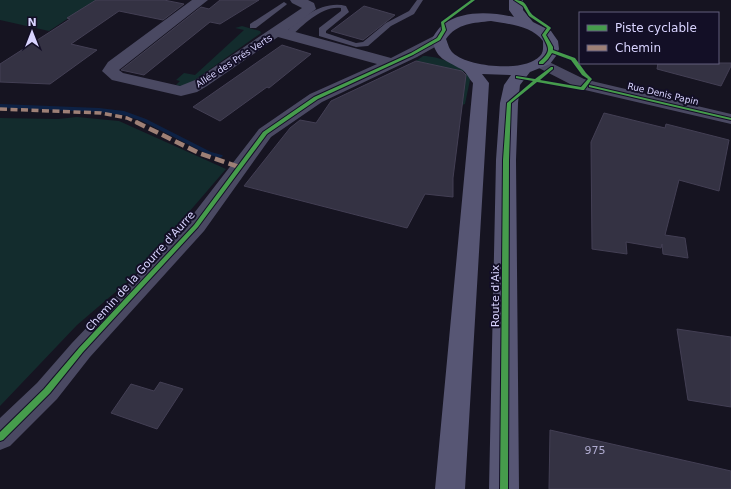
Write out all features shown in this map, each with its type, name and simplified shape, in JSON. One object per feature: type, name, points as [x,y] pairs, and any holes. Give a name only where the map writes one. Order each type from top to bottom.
[{"type":"main road","points":[[516,0],[516,10],[528,25]]},
{"type":"main road","points":[[493,3],[484,12],[456,23],[444,30],[439,39],[442,49],[452,58],[468,66],[492,71],[532,66]]},
{"type":"main road","points":[[472,18],[491,17],[511,20],[528,25]]},
{"type":"main road","name":"Route d'Aix","points":[[504,489],[506,168],[508,103],[512,85],[532,66],[550,55],[552,47],[547,38],[540,31],[528,25]]},
{"type":"main road","points":[[450,489],[480,83],[468,66]]},
{"type":"street","name":"Allée des Prés Verts","points":[[200,0],[114,64],[110,71],[118,77],[162,88],[181,91],[191,88],[202,83],[283,33],[309,9],[309,6],[291,2]]},
{"type":"street","points":[[283,33],[392,63]]},
{"type":"street","name":"Chemin de la Gourre d'Aurre","points":[[0,437],[47,391],[81,350],[196,226],[265,132],[316,98],[392,63],[439,39]]},
{"type":"street","name":"Rue Denis Papin","points":[[532,66],[591,86],[731,119]]},
{"type":"lane","points":[[283,33],[327,6],[338,5],[344,8],[345,12],[322,30],[322,34],[356,45],[361,45],[365,44],[392,23],[413,12],[420,0]]},
{"type":"lane","points":[[253,26],[291,2]]},
{"type":"green space","points":[[0,0],[96,0],[49,31],[0,20]]},
{"type":"green space","points":[[242,26],[260,31],[261,33],[185,87],[176,85],[180,81],[176,80],[184,73],[195,75],[244,30],[235,28]]},
{"type":"green space","points":[[423,56],[429,56],[449,62],[461,68],[471,75],[465,104],[462,105],[466,72],[416,61]]},
{"type":"green space","points":[[77,117],[119,121],[226,169],[133,277],[77,325],[0,406],[0,118],[58,119]]},
{"type":"building","points":[[96,0],[164,0],[184,4],[163,20],[119,11],[71,44],[97,50],[50,84],[0,82],[0,64],[70,19],[67,18]]},
{"type":"building","points":[[220,0],[259,0],[220,24],[210,22],[144,75],[121,70],[201,7],[209,9]]},
{"type":"building","points":[[364,6],[395,15],[363,40],[331,31]]},
{"type":"building","points":[[282,45],[311,54],[269,88],[267,87],[220,121],[193,107]]},
{"type":"building","points":[[416,61],[462,71],[466,75],[453,178],[453,197],[425,194],[407,228],[244,186],[290,128],[300,120],[316,123],[331,101]]},
{"type":"building","points":[[731,63],[721,86],[657,69],[658,64]]},
{"type":"building","points":[[604,113],[665,128],[666,124],[729,140],[719,191],[679,180],[665,235],[685,238],[688,258],[663,254],[662,244],[661,248],[626,242],[627,254],[592,249],[591,142]]},
{"type":"building","points":[[677,329],[731,337],[731,407],[688,400]]},
{"type":"building","points":[[160,382],[183,389],[157,429],[111,413],[131,384],[154,391]]},
{"type":"building","points":[[550,430],[731,471],[731,489],[549,489]]},
{"type":"waterway","points":[[0,106],[99,110],[124,113],[144,120],[209,153],[220,156]]},
{"type":"marked path","points":[[0,109],[101,113],[127,118],[149,127],[199,153],[239,167]]},
{"type":"cycle path","points":[[0,437],[47,391],[81,350],[196,226],[265,133],[316,98],[412,54],[439,39],[444,30],[442,23],[473,0]]},
{"type":"cycle path","points":[[516,0],[525,5],[530,15],[549,28],[544,35],[551,47],[551,50],[545,60],[541,63]]},
{"type":"cycle path","points":[[518,77],[582,89],[590,79],[584,74],[573,59],[551,51]]},
{"type":"cycle path","points":[[504,489],[506,160],[509,103],[551,68]]},
{"type":"cycle path","points":[[591,86],[731,119]]}]
